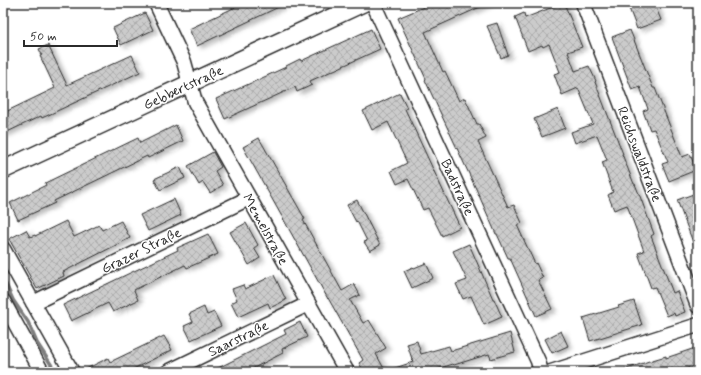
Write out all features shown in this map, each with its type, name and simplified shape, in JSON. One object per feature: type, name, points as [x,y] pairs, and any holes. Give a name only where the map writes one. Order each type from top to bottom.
[{"type":"street","name":"Memelstraße","points":[[156,3],[184,62],[195,102],[347,372]]},
{"type":"street","name":"Gebbertstraße","points":[[3,170],[363,3]]},
{"type":"street","name":"Badstraße","points":[[373,3],[538,361],[541,372]]},
{"type":"street","name":"Reichswaldstraße","points":[[583,3],[698,306]]},
{"type":"street","name":"Grazer Straße","points":[[33,303],[249,198]]},
{"type":"street","points":[[3,249],[72,372]]},
{"type":"street","points":[[3,301],[42,372]]},
{"type":"street","name":"Saarstraße","points":[[168,372],[308,304]]},
{"type":"street","points":[[551,372],[698,325]]},
{"type":"building","points":[[244,3],[287,3],[197,46],[189,29]]},
{"type":"building","points":[[433,3],[489,3],[425,32],[443,72],[445,71],[459,101],[465,98],[477,124],[479,124],[486,138],[478,142],[508,207],[514,205],[522,223],[517,225],[543,278],[538,280],[552,309],[536,316],[510,258],[508,258],[496,234],[398,18]]},
{"type":"building","points":[[563,3],[582,47],[568,52],[575,71],[589,66],[596,81],[595,82],[622,154],[654,234],[651,236],[673,293],[677,291],[685,312],[675,316],[674,313],[667,316],[655,287],[651,288],[638,253],[644,251],[627,205],[614,210],[608,195],[613,192],[602,162],[607,160],[597,135],[575,143],[571,132],[593,124],[578,88],[562,95],[554,74],[560,72],[549,44],[543,47],[542,45],[528,51],[515,17],[524,13],[525,18]]},
{"type":"building","points":[[627,3],[654,3],[661,20],[637,29]]},
{"type":"building","points":[[145,13],[153,30],[121,45],[113,28]]},
{"type":"building","points":[[497,23],[508,55],[501,58],[487,26]]},
{"type":"building","points":[[371,29],[380,49],[310,81],[312,85],[297,92],[295,87],[225,119],[216,99],[286,67],[300,59],[301,61]]},
{"type":"building","points":[[630,30],[682,157],[690,154],[696,170],[669,181],[662,164],[668,162],[654,129],[650,130],[643,111],[648,109],[640,87],[632,90],[612,37]]},
{"type":"building","points":[[48,45],[67,85],[132,55],[140,72],[42,118],[41,116],[3,134],[3,113],[55,88],[40,56],[42,55],[39,49]]},
{"type":"building","points":[[400,93],[407,108],[405,109],[460,227],[442,236],[428,208],[423,210],[408,179],[397,184],[391,171],[407,163],[388,122],[372,130],[363,111]]},
{"type":"building","points":[[558,109],[565,128],[542,137],[534,119]]},
{"type":"building","points":[[176,125],[183,141],[148,158],[147,156],[54,201],[55,203],[18,220],[10,203],[46,185],[45,183],[138,138],[140,143]]},
{"type":"building","points":[[259,138],[305,219],[303,220],[342,291],[354,284],[360,295],[350,300],[363,323],[369,320],[386,348],[376,354],[386,372],[364,372],[359,363],[363,360],[243,147]]},
{"type":"building","points":[[213,152],[221,167],[215,171],[223,185],[210,193],[203,182],[199,185],[188,166]]},
{"type":"building","points":[[180,167],[185,178],[160,190],[154,179]]},
{"type":"building","points":[[696,193],[698,199],[698,253],[677,200]]},
{"type":"building","points":[[174,199],[181,215],[148,231],[140,215]]},
{"type":"building","points":[[357,200],[380,245],[370,251],[364,242],[367,241],[357,221],[356,222],[347,205]]},
{"type":"building","points":[[66,221],[74,237],[99,225],[102,230],[121,221],[130,238],[63,272],[64,276],[37,289],[9,239],[26,230],[30,237],[35,236]]},
{"type":"building","points":[[246,223],[258,245],[254,248],[260,258],[249,265],[230,232]]},
{"type":"building","points":[[208,234],[218,254],[187,268],[185,265],[134,290],[138,300],[113,312],[108,303],[71,321],[63,305]]},
{"type":"building","points":[[469,244],[502,317],[484,325],[471,296],[463,299],[456,284],[467,280],[453,251]]},
{"type":"building","points":[[426,263],[433,278],[412,288],[404,271]]},
{"type":"building","points":[[274,275],[286,300],[270,308],[268,303],[238,317],[231,303],[237,300],[232,289],[243,285],[245,289]]},
{"type":"building","points":[[634,301],[642,325],[590,341],[583,318]]},
{"type":"building","points":[[204,307],[207,315],[214,312],[221,326],[191,340],[184,326],[193,322],[189,314]]},
{"type":"building","points":[[300,322],[307,337],[282,349],[283,353],[246,372],[210,372],[286,334],[284,330]]},
{"type":"building","points":[[561,331],[568,346],[552,353],[545,339]]},
{"type":"building","points":[[510,333],[515,352],[491,359],[489,354],[428,372],[389,372],[389,370],[413,362],[407,344],[417,341],[421,354],[449,346],[451,351]]},
{"type":"building","points":[[164,336],[172,350],[127,372],[80,372],[108,358],[110,362]]},
{"type":"building","points":[[698,347],[698,372],[690,372],[689,368],[677,372],[624,372],[624,370],[649,361],[666,356],[666,358]]},
{"type":"waterway","points":[[3,278],[13,300],[28,322],[37,343],[56,372]]}]
